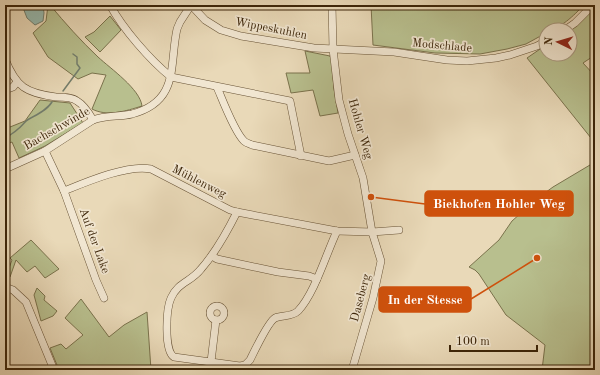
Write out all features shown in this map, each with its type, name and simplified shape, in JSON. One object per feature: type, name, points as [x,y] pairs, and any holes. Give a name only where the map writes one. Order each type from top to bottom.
[{"type":"street","points":[[110,5],[117,18],[158,66],[171,77],[290,101],[301,156]]},
{"type":"street","name":"Bachschwinde","points":[[5,169],[45,151],[93,120],[99,118],[125,116],[145,110],[154,104],[168,86],[171,77],[178,29],[180,22],[191,5]]},
{"type":"street","name":"Wippeskuhlen","points":[[191,5],[211,25],[221,30],[314,48],[333,49]]},
{"type":"street","name":"Hohler Weg","points":[[332,5],[333,49],[339,100],[348,134],[363,178],[372,232]]},
{"type":"street","points":[[576,22],[593,5]]},
{"type":"street","name":"Modschlade","points":[[333,49],[394,52],[447,60],[467,61],[510,55],[538,45]]},
{"type":"street","points":[[5,59],[11,74],[17,82],[26,88],[43,95],[77,100],[83,105],[93,120]]},
{"type":"street","points":[[5,90],[12,87],[17,82]]},
{"type":"street","points":[[217,87],[226,108],[244,141],[252,145],[329,161],[355,155]]},
{"type":"street","points":[[45,151],[64,191]]},
{"type":"street","name":"Mühlenweg","points":[[64,191],[119,172],[145,168],[151,169],[230,210],[237,212],[337,231],[372,232]]},
{"type":"street","name":"Auf der Lake","points":[[64,191],[104,298]]},
{"type":"street","points":[[237,212],[212,256],[194,277],[183,282],[176,289],[170,299],[167,309],[166,322],[172,356],[211,366],[245,365],[250,360],[272,320],[297,312],[313,288],[337,231]]},
{"type":"street","points":[[372,232],[399,230]]},
{"type":"street","name":"Daseberg","points":[[352,370],[373,298],[381,261],[372,232]]},
{"type":"street","points":[[212,256],[217,259],[278,272],[309,276],[317,279]]},
{"type":"street","points":[[5,287],[12,290],[26,302],[54,370]]},
{"type":"street","points":[[211,366],[216,320]]},
{"type":"green space","points":[[48,5],[50,5],[73,32],[98,57],[131,86],[142,106],[110,113],[104,113],[92,109],[106,75],[92,73],[78,79],[48,57],[33,33],[46,21]]},
{"type":"green space","points":[[371,5],[584,5],[565,22],[538,22],[538,37],[526,44],[507,49],[480,54],[435,53],[373,45]]},
{"type":"green space","points":[[595,6],[595,55],[583,63],[595,76],[595,143],[527,58],[538,50],[538,62],[578,62],[578,22]]},
{"type":"green space","points":[[110,16],[121,30],[100,52],[85,37],[94,32]]},
{"type":"green space","points":[[305,51],[330,56],[338,113],[320,116],[313,90],[291,93],[286,73],[310,73]]},
{"type":"green space","points":[[40,100],[70,103],[83,123],[45,146],[19,158],[12,142],[5,145],[5,129],[25,121]]},
{"type":"green space","points":[[595,162],[595,370],[542,370],[545,345],[506,315],[479,274],[469,267],[499,240],[512,221],[538,198],[553,187]]},
{"type":"green space","points":[[31,240],[59,269],[45,278],[35,266],[27,272],[16,260],[10,277],[6,276],[12,260],[10,258]]},
{"type":"green space","points":[[37,288],[45,296],[44,300],[57,311],[53,316],[41,321],[34,295]]},
{"type":"green space","points":[[81,299],[109,337],[124,325],[147,312],[151,370],[122,370],[114,366],[111,370],[59,370],[50,348],[61,344],[66,349],[83,335],[65,318]]},
{"type":"water","points":[[22,5],[43,5],[43,21],[35,25],[27,18]]},
{"type":"waterway","points":[[63,91],[80,68],[77,64],[77,57],[73,54]]},
{"type":"waterway","points":[[5,139],[28,120],[45,110],[52,102]]},
{"type":"place","name":"Biekhofen Hohler Weg","points":[[371,197]]},
{"type":"place","name":"In der Stesse","points":[[537,258]]}]
